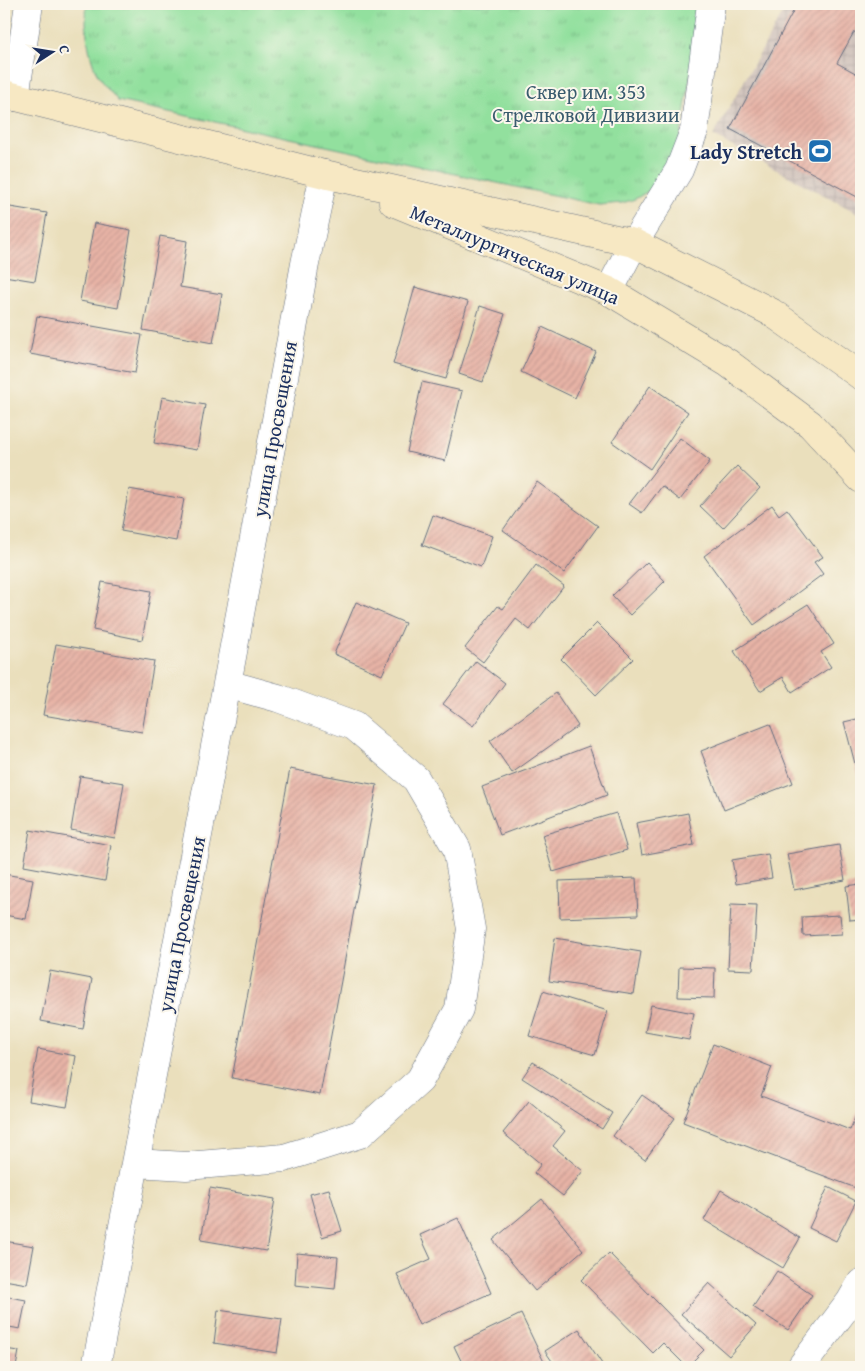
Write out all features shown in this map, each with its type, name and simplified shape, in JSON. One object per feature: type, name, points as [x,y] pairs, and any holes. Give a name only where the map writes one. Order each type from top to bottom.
[{"type":"street","points":[[9,95],[29,4]]},
{"type":"street","points":[[609,291],[634,243],[680,170],[694,131],[711,4]]},
{"type":"street","name":"Металлургическая улица","points":[[9,95],[324,174],[634,243],[771,312],[861,376]]},
{"type":"street","name":"Металлургическая улица","points":[[324,174],[609,291],[728,362],[810,424],[859,473]]},
{"type":"street","name":"улица Просвещения","points":[[96,1367],[227,684],[305,264],[324,174]]},
{"type":"street","points":[[135,1164],[186,1166],[284,1158],[360,1134],[420,1080],[459,1009],[472,929],[456,849],[416,778],[354,726],[278,698],[227,684]]},
{"type":"street","points":[[800,1367],[850,1302],[861,1283]]},
{"type":"shaded area","points":[[788,4],[861,4],[861,215],[713,136]]},
{"type":"green space","name":"Сквер им. 353 Стрелковой Дивизии","points":[[87,4],[702,4],[679,145],[652,189],[635,199],[622,203],[599,205],[118,101],[98,76],[89,50]]},
{"type":"building","points":[[797,4],[861,4],[861,33],[854,32],[837,63],[861,76],[861,199],[730,129]]},
{"type":"building","points":[[4,206],[47,213],[35,281],[4,276]]},
{"type":"building","points":[[94,223],[131,230],[118,308],[80,301]]},
{"type":"building","points":[[160,236],[187,241],[180,287],[222,294],[213,343],[143,330]]},
{"type":"building","points":[[415,287],[468,302],[446,379],[393,364]]},
{"type":"building","points":[[480,306],[505,314],[483,382],[459,374]]},
{"type":"building","points":[[37,316],[142,335],[135,373],[30,354]]},
{"type":"building","points":[[542,327],[596,352],[575,398],[521,372]]},
{"type":"building","points":[[422,382],[462,391],[445,461],[407,452]]},
{"type":"building","points":[[650,386],[688,412],[650,469],[612,442]]},
{"type":"building","points":[[162,397],[205,405],[197,450],[154,443]]},
{"type":"building","points":[[680,438],[710,461],[680,500],[662,486],[642,513],[629,504]]},
{"type":"building","points":[[737,466],[760,488],[723,528],[700,506]]},
{"type":"building","points":[[537,482],[598,526],[564,573],[503,530]]},
{"type":"building","points":[[129,489],[184,499],[176,541],[121,531]]},
{"type":"building","points":[[772,505],[779,515],[787,509],[823,557],[814,562],[823,574],[754,625],[704,556]]},
{"type":"building","points":[[433,515],[492,536],[481,567],[422,545]]},
{"type":"building","points":[[647,562],[665,581],[630,615],[612,596]]},
{"type":"building","points":[[536,565],[564,586],[530,630],[516,619],[483,662],[465,648],[498,606],[503,609]]},
{"type":"building","points":[[102,582],[151,591],[142,640],[93,630]]},
{"type":"building","points":[[356,602],[405,623],[382,675],[334,654]]},
{"type":"building","points":[[808,604],[834,644],[821,652],[831,667],[792,692],[783,677],[760,691],[734,651]]},
{"type":"building","points":[[597,623],[633,659],[596,695],[561,659]]},
{"type":"building","points":[[56,644],[154,661],[142,732],[43,715]]},
{"type":"building","points":[[476,661],[505,683],[473,726],[443,704]]},
{"type":"building","points":[[556,693],[578,726],[512,773],[490,741]]},
{"type":"building","points":[[861,718],[861,778],[859,779],[844,722]]},
{"type":"building","points":[[770,724],[793,783],[724,810],[701,751]]},
{"type":"building","points":[[589,746],[607,795],[500,835],[482,787]]},
{"type":"building","points":[[290,769],[377,785],[320,1095],[232,1078]]},
{"type":"building","points":[[80,776],[124,783],[115,838],[71,830]]},
{"type":"building","points":[[616,813],[627,850],[553,872],[542,835]]},
{"type":"building","points":[[688,813],[694,845],[642,855],[636,823]]},
{"type":"building","points":[[30,830],[111,845],[105,881],[24,866]]},
{"type":"building","points":[[839,845],[845,880],[794,890],[787,854]]},
{"type":"building","points":[[768,854],[772,878],[736,884],[732,860]]},
{"type":"building","points":[[4,874],[33,879],[26,919],[4,915]]},
{"type":"building","points":[[636,878],[638,915],[560,918],[559,881]]},
{"type":"building","points":[[861,884],[861,919],[850,920],[846,886]]},
{"type":"building","points":[[731,904],[757,905],[753,970],[728,969]]},
{"type":"building","points":[[840,915],[842,934],[803,936],[802,917]]},
{"type":"building","points":[[555,938],[641,952],[634,994],[549,981]]},
{"type":"building","points":[[679,967],[715,968],[714,998],[678,997]]},
{"type":"building","points":[[50,971],[92,979],[83,1029],[41,1021]]},
{"type":"building","points":[[543,991],[608,1011],[595,1055],[529,1036]]},
{"type":"building","points":[[651,1005],[694,1013],[689,1040],[645,1032]]},
{"type":"building","points":[[861,1038],[861,1062],[856,1061]]},
{"type":"building","points":[[713,1044],[772,1067],[761,1096],[850,1130],[861,1103],[861,1190],[683,1122]]},
{"type":"building","points":[[38,1049],[76,1056],[67,1107],[29,1101]]},
{"type":"building","points":[[533,1062],[612,1113],[602,1129],[522,1078]]},
{"type":"building","points":[[642,1095],[675,1118],[645,1160],[613,1136]]},
{"type":"building","points":[[529,1101],[565,1131],[553,1146],[583,1171],[563,1196],[534,1173],[541,1164],[503,1133]]},
{"type":"building","points":[[828,1187],[856,1201],[836,1241],[809,1228]]},
{"type":"building","points":[[210,1188],[275,1199],[266,1251],[201,1240]]},
{"type":"building","points":[[329,1189],[342,1231],[322,1237],[310,1194]]},
{"type":"building","points":[[721,1190],[800,1238],[783,1268],[704,1220]]},
{"type":"building","points":[[542,1199],[583,1250],[535,1291],[493,1240]]},
{"type":"building","points":[[458,1218],[491,1293],[419,1325],[397,1274],[431,1259],[420,1235]]},
{"type":"building","points":[[4,1241],[34,1246],[27,1284],[4,1280]]},
{"type":"building","points":[[297,1253],[338,1257],[335,1289],[295,1285]]},
{"type":"building","points":[[609,1253],[704,1350],[687,1367],[663,1343],[653,1353],[581,1280]]},
{"type":"building","points":[[777,1271],[812,1295],[788,1330],[753,1307]]},
{"type":"building","points":[[709,1283],[756,1325],[729,1356],[681,1314]]},
{"type":"building","points":[[4,1296],[26,1300],[20,1329],[4,1326]]},
{"type":"building","points":[[218,1310],[282,1319],[277,1353],[214,1343]]},
{"type":"building","points":[[521,1314],[545,1364],[539,1367],[464,1367],[454,1346]]},
{"type":"building","points":[[579,1329],[604,1367],[556,1367],[545,1351]]},
{"type":"building","points":[[4,1349],[19,1351],[16,1367],[4,1367]]},
{"type":"place","name":"Lady Stretch","points":[[820,151]]}]
